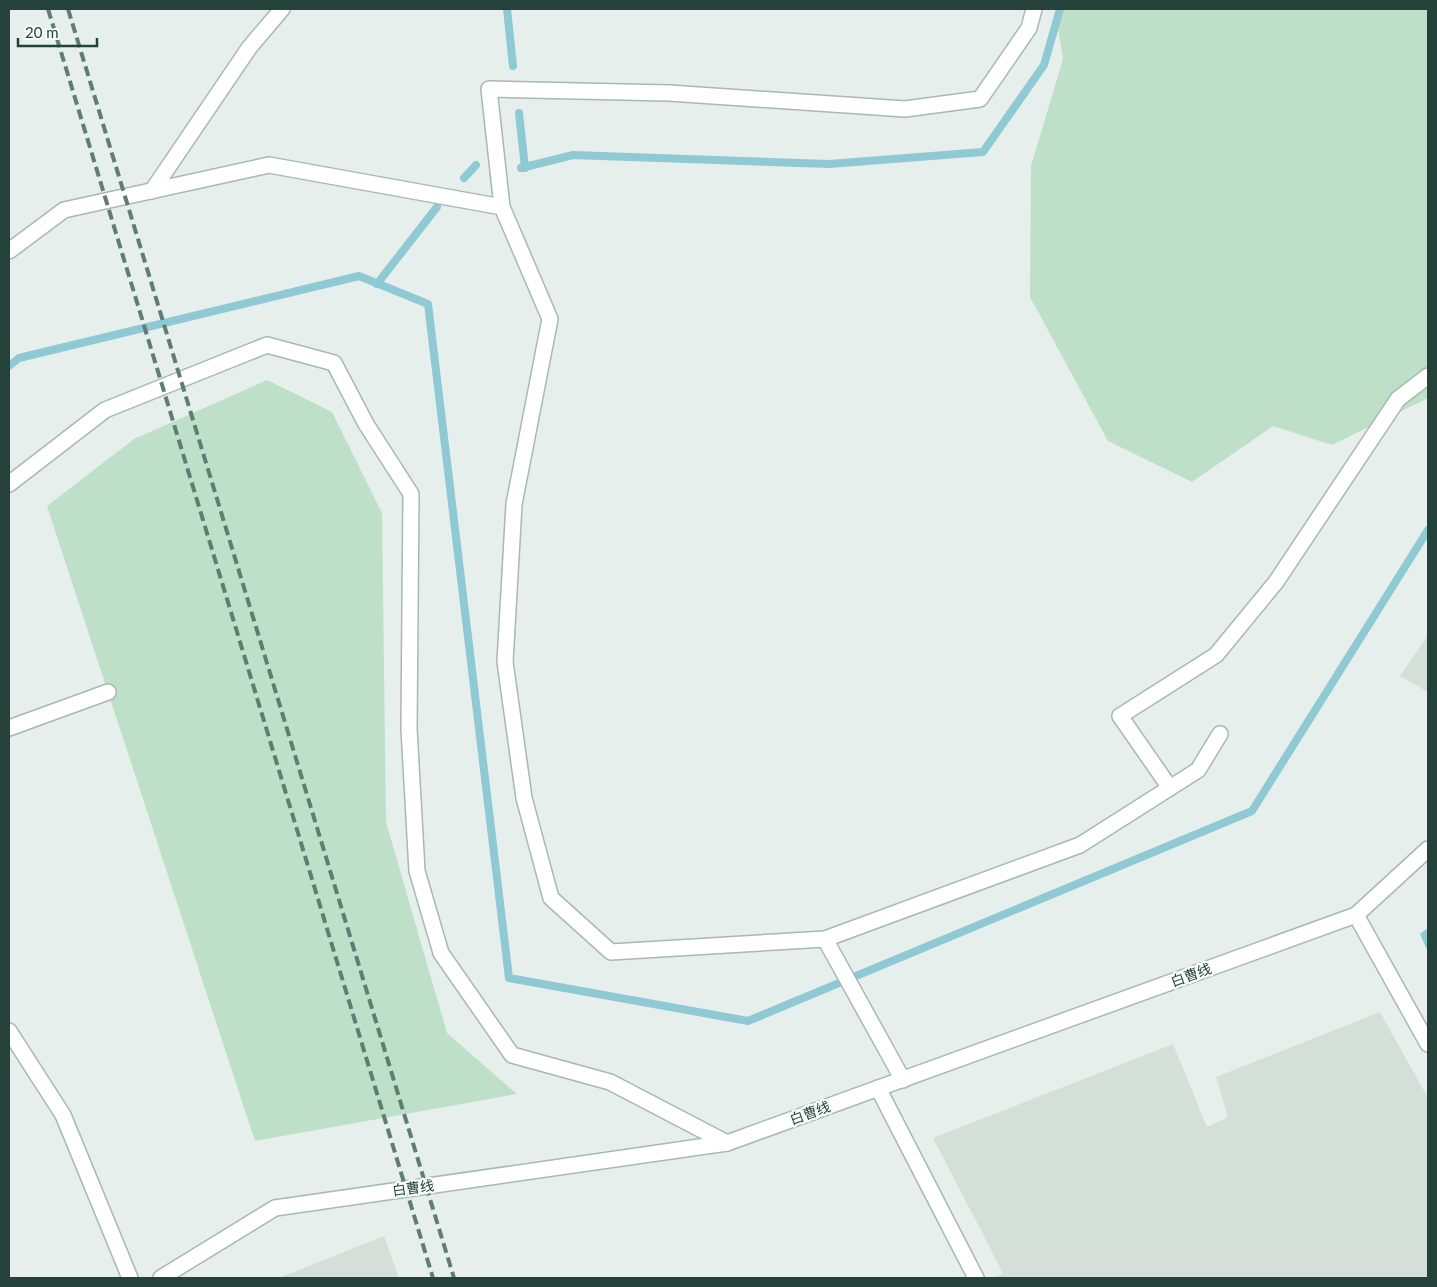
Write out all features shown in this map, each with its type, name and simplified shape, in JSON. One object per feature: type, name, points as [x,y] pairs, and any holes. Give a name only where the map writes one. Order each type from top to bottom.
[{"type":"street","points":[[152,191],[249,48],[282,9]]},
{"type":"street","points":[[1034,9],[1029,28],[980,99],[905,109],[669,93],[488,89],[502,207],[550,319],[514,504],[505,662],[524,798],[551,898],[611,952],[825,938],[1080,845],[1198,770],[1220,734]]},
{"type":"street","points":[[9,251],[64,210],[268,165],[502,207]]},
{"type":"street","points":[[9,484],[105,410],[267,345],[334,362],[366,424],[412,494],[409,729],[417,871],[441,952],[512,1055],[610,1082],[727,1144]]},
{"type":"street","points":[[1170,788],[1120,716],[1216,655],[1276,582],[1398,400],[1428,376]]},
{"type":"street","points":[[9,728],[108,692]]},
{"type":"street","name":"白曹线","points":[[161,1278],[275,1208],[727,1144],[1356,915],[1428,849]]},
{"type":"street","points":[[1356,915],[1428,1044]]},
{"type":"street","points":[[825,938],[903,1080]]},
{"type":"street","points":[[9,1031],[63,1115],[130,1278]]},
{"type":"street","points":[[878,1088],[976,1278]]},
{"type":"shaded area","points":[[1428,635],[1428,692],[1400,676]]},
{"type":"shaded area","points":[[1380,1012],[1428,1098],[1428,1278],[995,1278],[1003,1273],[933,1138],[1173,1044],[1207,1127],[1228,1117],[1216,1077]]},
{"type":"shaded area","points":[[384,1236],[399,1278],[279,1278]]},
{"type":"green space","points":[[1055,9],[1428,9],[1428,398],[1332,445],[1273,426],[1192,482],[1108,441],[1030,297],[1031,166],[1063,59]]},
{"type":"green space","points":[[267,380],[332,412],[382,513],[386,822],[447,1033],[517,1094],[255,1141],[47,506],[134,439]]},
{"type":"water","points":[[1428,928],[1428,952],[1420,934]]},
{"type":"waterway","points":[[507,9],[513,66]]},
{"type":"waterway","points":[[521,168],[573,155],[829,164],[983,152],[1044,65],[1060,9]]},
{"type":"waterway","points":[[519,113],[525,168]]},
{"type":"waterway","points":[[464,178],[476,165]]},
{"type":"waterway","points":[[377,284],[437,207]]},
{"type":"waterway","points":[[9,366],[19,358],[359,276],[428,304],[509,978],[748,1021],[1252,811],[1428,530]]},
{"type":"railway","points":[[48,9],[433,1278]]},
{"type":"railway","points":[[68,9],[454,1278]]}]
